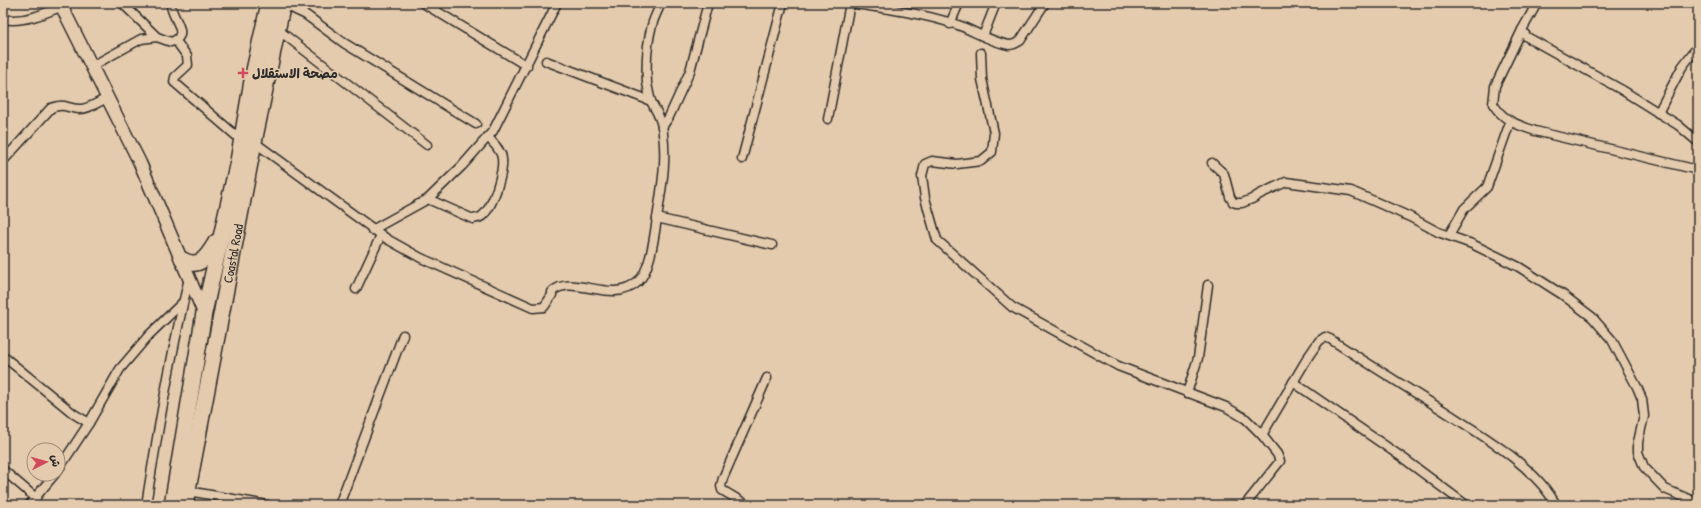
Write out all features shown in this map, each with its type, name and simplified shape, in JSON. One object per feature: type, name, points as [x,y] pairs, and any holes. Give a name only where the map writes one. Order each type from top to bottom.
[{"type":"highway","name":"Coastal Road","points":[[172,505],[204,313],[221,234],[248,141],[277,29],[278,3]]},
{"type":"highway","name":"Coastal Road","points":[[186,498],[248,141],[253,75],[278,3]]},
{"type":"highway","points":[[183,260],[193,264],[204,260],[221,234]]},
{"type":"street","points":[[122,3],[157,37],[171,42],[176,40],[181,34],[181,29],[170,7],[171,3]]},
{"type":"street","points":[[278,3],[306,15],[344,43],[476,124]]},
{"type":"street","points":[[423,3],[527,66]]},
{"type":"street","points":[[372,230],[428,199],[462,166],[494,131],[557,3]]},
{"type":"street","points":[[176,40],[188,60],[188,65],[174,77],[174,82],[248,141],[380,235],[421,258],[533,308],[540,308],[544,307],[552,292],[562,285],[614,292],[626,290],[639,281],[647,265],[652,248],[663,187],[664,155],[662,128],[659,116],[651,101],[647,82],[648,42],[652,25],[661,3]]},
{"type":"street","points":[[662,128],[669,117],[690,71],[708,3]]},
{"type":"street","points":[[742,159],[783,3]]},
{"type":"street","points":[[847,3],[894,9],[950,24],[1010,45],[1020,41],[1045,3]]},
{"type":"street","points":[[828,119],[850,3]]},
{"type":"street","points":[[950,24],[958,3]]},
{"type":"street","points":[[983,36],[996,3]]},
{"type":"street","points":[[1537,3],[1495,86],[1493,104],[1499,114],[1510,122],[1535,131],[1698,170]]},
{"type":"street","points":[[3,19],[9,20],[32,17],[61,4],[140,163],[183,260],[204,313]]},
{"type":"street","points":[[277,29],[427,145]]},
{"type":"street","points":[[1522,30],[1527,37],[1536,43],[1555,52],[1678,125],[1698,142]]},
{"type":"street","points":[[92,66],[141,39],[157,37]]},
{"type":"street","points":[[1658,113],[1682,66],[1698,46]]},
{"type":"street","points":[[982,53],[982,79],[994,132],[992,152],[981,161],[957,164],[932,161],[925,164],[922,176],[925,198],[936,240],[1012,307],[1118,366],[1226,407],[1246,419],[1262,435],[1277,454],[1280,461],[1244,505]]},
{"type":"street","points":[[546,61],[651,101]]},
{"type":"street","points":[[3,161],[51,108],[62,104],[79,109],[87,108],[98,101],[108,98]]},
{"type":"street","points":[[1449,235],[1464,209],[1488,187],[1510,122]]},
{"type":"street","points":[[428,199],[473,219],[480,218],[486,212],[495,195],[502,157],[499,150],[488,137]]},
{"type":"street","points":[[1212,163],[1224,174],[1230,197],[1233,202],[1242,203],[1286,182],[1351,191],[1438,232],[1472,244],[1519,267],[1563,295],[1592,317],[1612,340],[1642,399],[1644,416],[1638,442],[1640,460],[1657,482],[1665,489],[1698,503]]},
{"type":"street","points":[[657,218],[772,245]]},
{"type":"street","points":[[356,289],[380,235]]},
{"type":"street","points":[[146,505],[160,416],[183,302],[192,271],[199,263]]},
{"type":"street","points":[[1187,393],[1198,358],[1208,285]]},
{"type":"street","points":[[66,458],[89,423],[120,369],[149,335],[183,302]]},
{"type":"street","points":[[339,505],[403,335]]},
{"type":"street","points":[[1262,435],[1319,341],[1325,338],[1330,338],[1467,425],[1519,462],[1550,493],[1556,505]]},
{"type":"street","points":[[3,356],[74,414],[89,423]]},
{"type":"street","points":[[747,505],[722,490],[721,486],[723,478],[766,378]]},
{"type":"street","points":[[1293,382],[1403,458],[1466,505]]},
{"type":"street","points":[[3,470],[36,498]]},
{"type":"street","points":[[29,505],[49,482]]},
{"type":"street","points":[[186,498],[267,505]]},
{"type":"place","name":"مصحة الاستقلال","points":[[243,73]]}]
